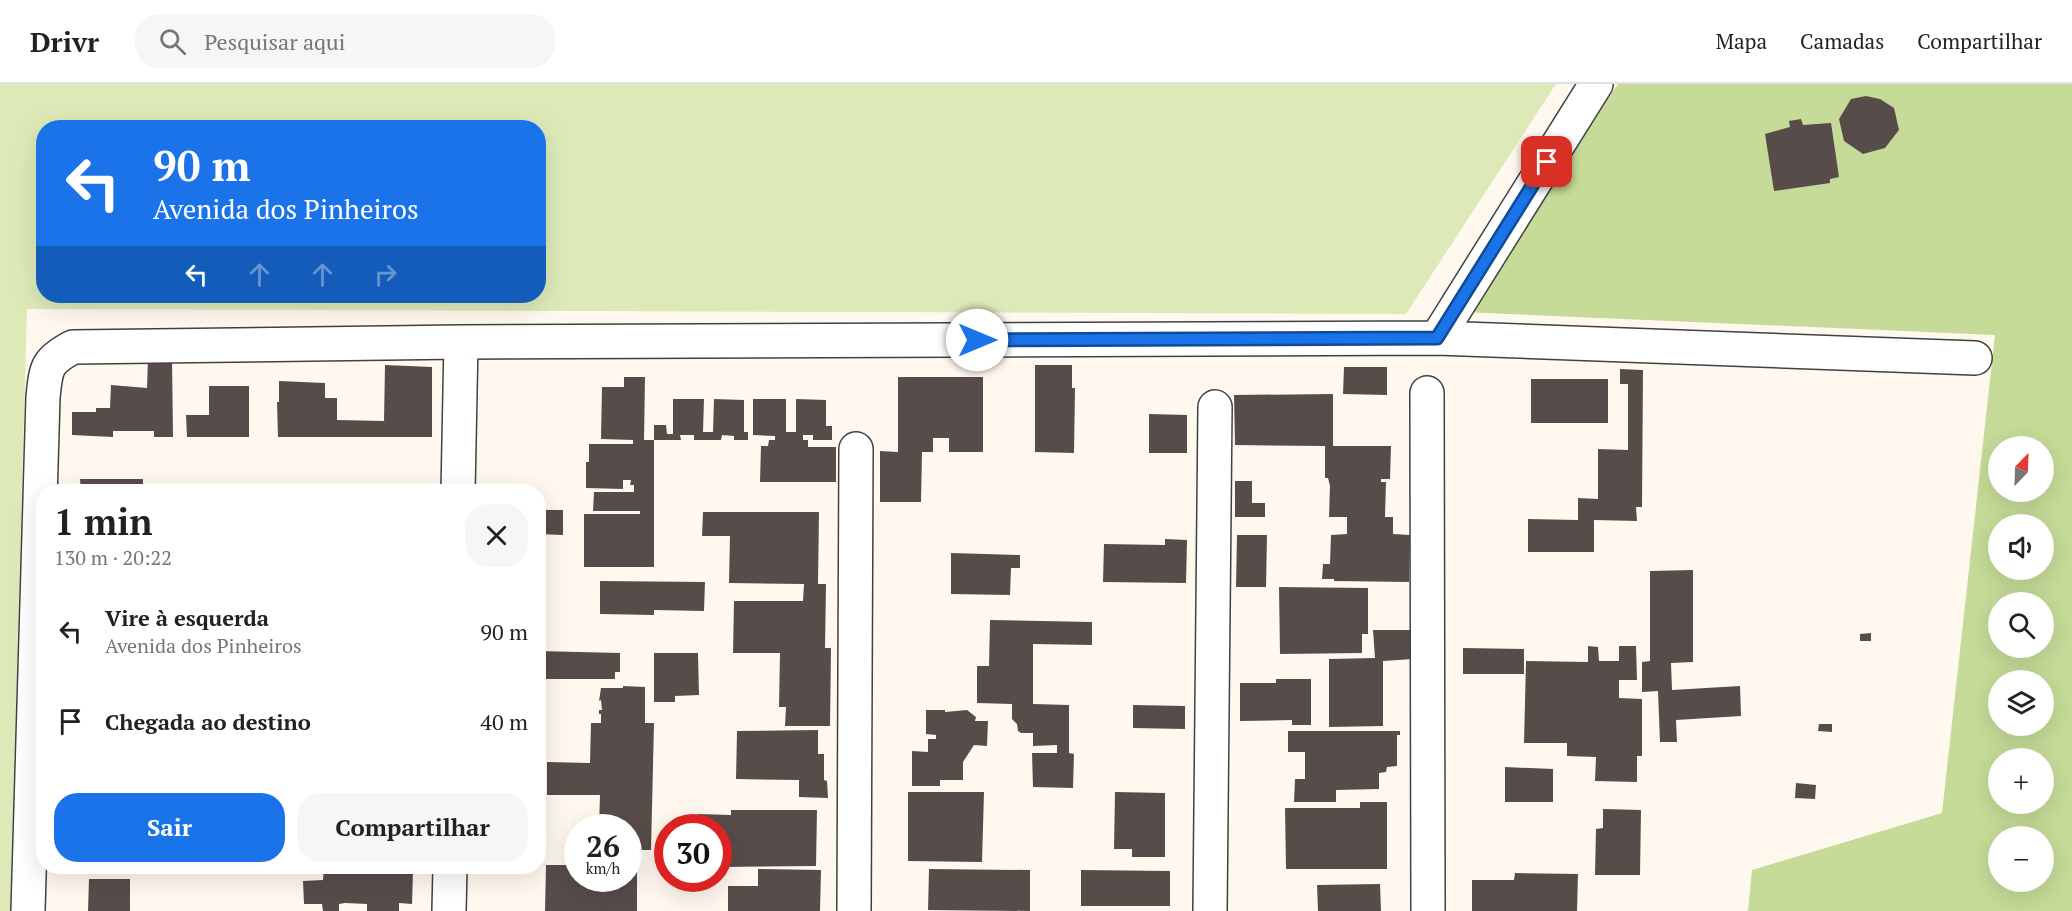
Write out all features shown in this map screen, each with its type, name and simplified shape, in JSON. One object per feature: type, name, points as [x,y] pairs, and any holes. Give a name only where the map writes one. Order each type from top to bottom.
[{"type":"street","points":[[1437,338],[1596,84]]},
{"type":"street","points":[[40,484],[46,371],[57,356],[73,347],[461,342],[1437,338],[1975,358]]},
{"type":"street","points":[[458,484],[461,342]]},
{"type":"street","points":[[1427,393],[1428,911]]},
{"type":"street","points":[[1210,911],[1215,407]]},
{"type":"street","points":[[854,911],[856,449]]},
{"type":"street","points":[[28,911],[36,637]]},
{"type":"street","points":[[449,911],[450,874]]},
{"type":"green space","points":[[0,84],[1556,84],[1406,314],[27,309],[10,911],[0,911]]},
{"type":"green space","points":[[1618,84],[2072,84],[2072,911],[1748,911],[1752,870],[1942,813],[1995,335],[1463,312]]},
{"type":"building","points":[[1866,96],[1880,99],[1894,108],[1899,130],[1885,148],[1863,154],[1844,141],[1839,119],[1851,99]]},
{"type":"building","points":[[1801,119],[1803,125],[1831,123],[1839,177],[1830,179],[1830,183],[1774,191],[1765,134],[1790,127],[1789,121]]},
{"type":"building","points":[[172,358],[173,437],[154,437],[154,431],[113,431],[113,437],[72,435],[72,412],[96,412],[96,408],[110,408],[111,385],[147,388],[148,360]]},
{"type":"building","points":[[385,365],[432,367],[432,437],[278,437],[279,381],[325,383],[325,398],[337,398],[337,420],[384,421]]},
{"type":"building","points":[[1035,365],[1072,365],[1072,388],[1075,388],[1074,453],[1035,452]]},
{"type":"building","points":[[1344,367],[1387,367],[1387,395],[1343,394]]},
{"type":"building","points":[[1620,369],[1643,370],[1642,507],[1636,507],[1637,521],[1594,520],[1594,552],[1528,552],[1528,519],[1578,520],[1578,498],[1598,499],[1598,449],[1628,450],[1628,384],[1620,384]]},
{"type":"building","points":[[624,377],[645,377],[644,440],[654,440],[654,567],[584,567],[584,514],[640,514],[640,511],[593,511],[594,492],[634,492],[634,485],[630,485],[631,480],[623,480],[623,489],[586,488],[589,444],[633,444],[633,440],[601,439],[602,387],[624,387]]},
{"type":"building","points":[[898,377],[983,377],[983,452],[949,452],[949,438],[933,438],[933,452],[922,452],[921,502],[880,502],[880,451],[898,452]]},
{"type":"building","points":[[1531,379],[1608,379],[1608,423],[1531,423]]},
{"type":"building","points":[[209,386],[249,386],[249,437],[187,437],[186,415],[209,415]]},
{"type":"building","points":[[1333,394],[1333,446],[1391,446],[1390,479],[1381,479],[1381,482],[1386,482],[1385,517],[1393,517],[1393,534],[1410,535],[1409,582],[1322,579],[1323,564],[1330,564],[1331,535],[1347,534],[1347,517],[1329,517],[1330,486],[1328,478],[1325,478],[1325,446],[1235,445],[1234,395]]},
{"type":"building","points":[[673,399],[704,399],[703,432],[713,432],[714,399],[744,400],[744,432],[748,432],[748,440],[734,440],[734,436],[722,435],[721,440],[694,440],[694,435],[680,435],[681,440],[654,440],[654,425],[666,425],[667,434],[673,434]]},
{"type":"building","points":[[753,399],[786,399],[786,432],[796,432],[796,399],[826,400],[826,426],[832,426],[832,440],[813,440],[813,435],[803,435],[803,440],[808,440],[808,447],[836,447],[836,482],[760,482],[761,446],[768,446],[769,440],[775,440],[775,436],[753,435]]},
{"type":"building","points":[[1149,414],[1187,415],[1187,453],[1149,453]]},
{"type":"building","points":[[80,479],[143,479],[143,484],[80,484]]},
{"type":"building","points":[[1235,481],[1252,481],[1252,503],[1265,503],[1265,517],[1235,517]]},
{"type":"building","points":[[546,510],[563,510],[563,535],[546,534]]},
{"type":"building","points":[[703,512],[819,512],[818,584],[826,584],[825,648],[831,648],[830,726],[785,726],[786,707],[779,707],[780,653],[733,653],[734,601],[803,601],[804,584],[729,583],[730,536],[702,536]]},
{"type":"building","points":[[1237,535],[1267,535],[1266,587],[1236,587]]},
{"type":"building","points":[[1165,539],[1187,540],[1186,583],[1103,582],[1104,544],[1165,545]]},
{"type":"building","points":[[951,553],[1020,555],[1020,568],[1011,568],[1010,595],[951,594]]},
{"type":"building","points":[[1693,570],[1693,662],[1671,663],[1672,690],[1740,686],[1741,716],[1676,720],[1677,742],[1660,742],[1658,691],[1642,692],[1642,662],[1650,661],[1650,571]]},
{"type":"building","points":[[600,581],[705,582],[704,611],[654,610],[654,615],[600,614]]},
{"type":"building","points":[[1279,587],[1368,588],[1368,634],[1362,634],[1362,653],[1280,654]]},
{"type":"building","points":[[990,620],[1092,622],[1092,645],[1033,644],[1033,704],[1069,705],[1069,753],[1074,754],[1073,788],[1033,787],[1032,753],[1057,753],[1057,745],[1033,746],[1033,733],[1018,731],[1017,724],[1012,719],[1012,704],[977,703],[977,666],[989,666]]},
{"type":"building","points":[[1373,630],[1413,630],[1413,659],[1383,661],[1383,726],[1329,727],[1329,659],[1375,658]]},
{"type":"building","points":[[1871,633],[1871,641],[1860,641],[1860,634]]},
{"type":"building","points":[[1588,646],[1598,647],[1599,661],[1619,661],[1619,646],[1636,646],[1637,680],[1619,680],[1619,698],[1642,699],[1642,756],[1637,756],[1637,782],[1595,781],[1596,757],[1567,756],[1567,743],[1524,743],[1526,661],[1588,662]]},
{"type":"building","points":[[1463,648],[1524,649],[1524,674],[1463,674]]},
{"type":"building","points":[[546,651],[620,653],[620,672],[615,672],[615,679],[546,679]]},
{"type":"building","points":[[654,653],[698,653],[699,695],[675,696],[675,702],[654,702]]},
{"type":"building","points":[[1276,679],[1311,679],[1311,725],[1292,725],[1292,720],[1240,721],[1240,683],[1276,683]]},
{"type":"building","points":[[623,686],[645,687],[645,723],[654,723],[651,850],[642,850],[642,814],[599,814],[600,795],[547,795],[547,762],[590,763],[591,723],[601,723],[599,710],[602,710],[601,700],[599,701],[601,688],[623,688]]},
{"type":"building","points":[[1133,705],[1185,706],[1185,729],[1133,728]]},
{"type":"building","points":[[926,710],[945,710],[945,712],[967,710],[976,717],[975,721],[988,721],[987,746],[974,745],[963,762],[963,780],[940,780],[940,786],[912,786],[912,751],[928,752],[928,739],[936,739],[936,735],[926,734]]},
{"type":"building","points":[[1819,724],[1832,724],[1832,732],[1818,731]]},
{"type":"building","points":[[818,730],[818,754],[824,754],[824,780],[827,781],[828,798],[799,797],[799,780],[736,779],[737,731]]},
{"type":"building","points":[[1288,731],[1400,731],[1400,735],[1397,735],[1397,766],[1387,767],[1386,772],[1379,773],[1379,789],[1336,790],[1336,802],[1294,802],[1295,779],[1305,779],[1305,752],[1288,752]]},
{"type":"building","points":[[1505,767],[1553,769],[1553,802],[1505,802]]},
{"type":"building","points":[[1796,783],[1816,785],[1815,799],[1795,798]]},
{"type":"building","points":[[908,792],[984,792],[982,862],[908,861]]},
{"type":"building","points":[[1115,792],[1165,793],[1165,857],[1132,857],[1132,849],[1114,849]]},
{"type":"building","points":[[1360,802],[1387,802],[1387,869],[1286,869],[1285,808],[1360,808]]},
{"type":"building","points":[[1603,809],[1641,810],[1640,875],[1595,875],[1596,829],[1603,828]]},
{"type":"building","points":[[731,810],[817,810],[816,866],[732,867]]},
{"type":"building","points":[[546,865],[564,865],[564,892],[637,892],[637,911],[545,911]]},
{"type":"building","points":[[758,869],[821,870],[820,911],[728,911],[728,892],[732,892],[732,886],[758,886]]},
{"type":"building","points":[[929,869],[1030,870],[1030,911],[928,910]]},
{"type":"building","points":[[1081,870],[1170,871],[1170,906],[1081,906]]},
{"type":"building","points":[[1515,873],[1578,874],[1577,911],[1472,911],[1472,880],[1514,880]]},
{"type":"building","points":[[323,874],[413,874],[412,904],[399,903],[399,911],[367,911],[367,904],[345,903],[339,904],[339,911],[323,911],[322,904],[304,904],[303,881],[323,880]]},
{"type":"building","points":[[89,879],[130,879],[130,911],[88,911]]},
{"type":"building","points":[[1380,884],[1381,911],[1318,911],[1317,885]]},
{"type":"route","points":[[977,340],[1437,338],[1547,162]]}]
